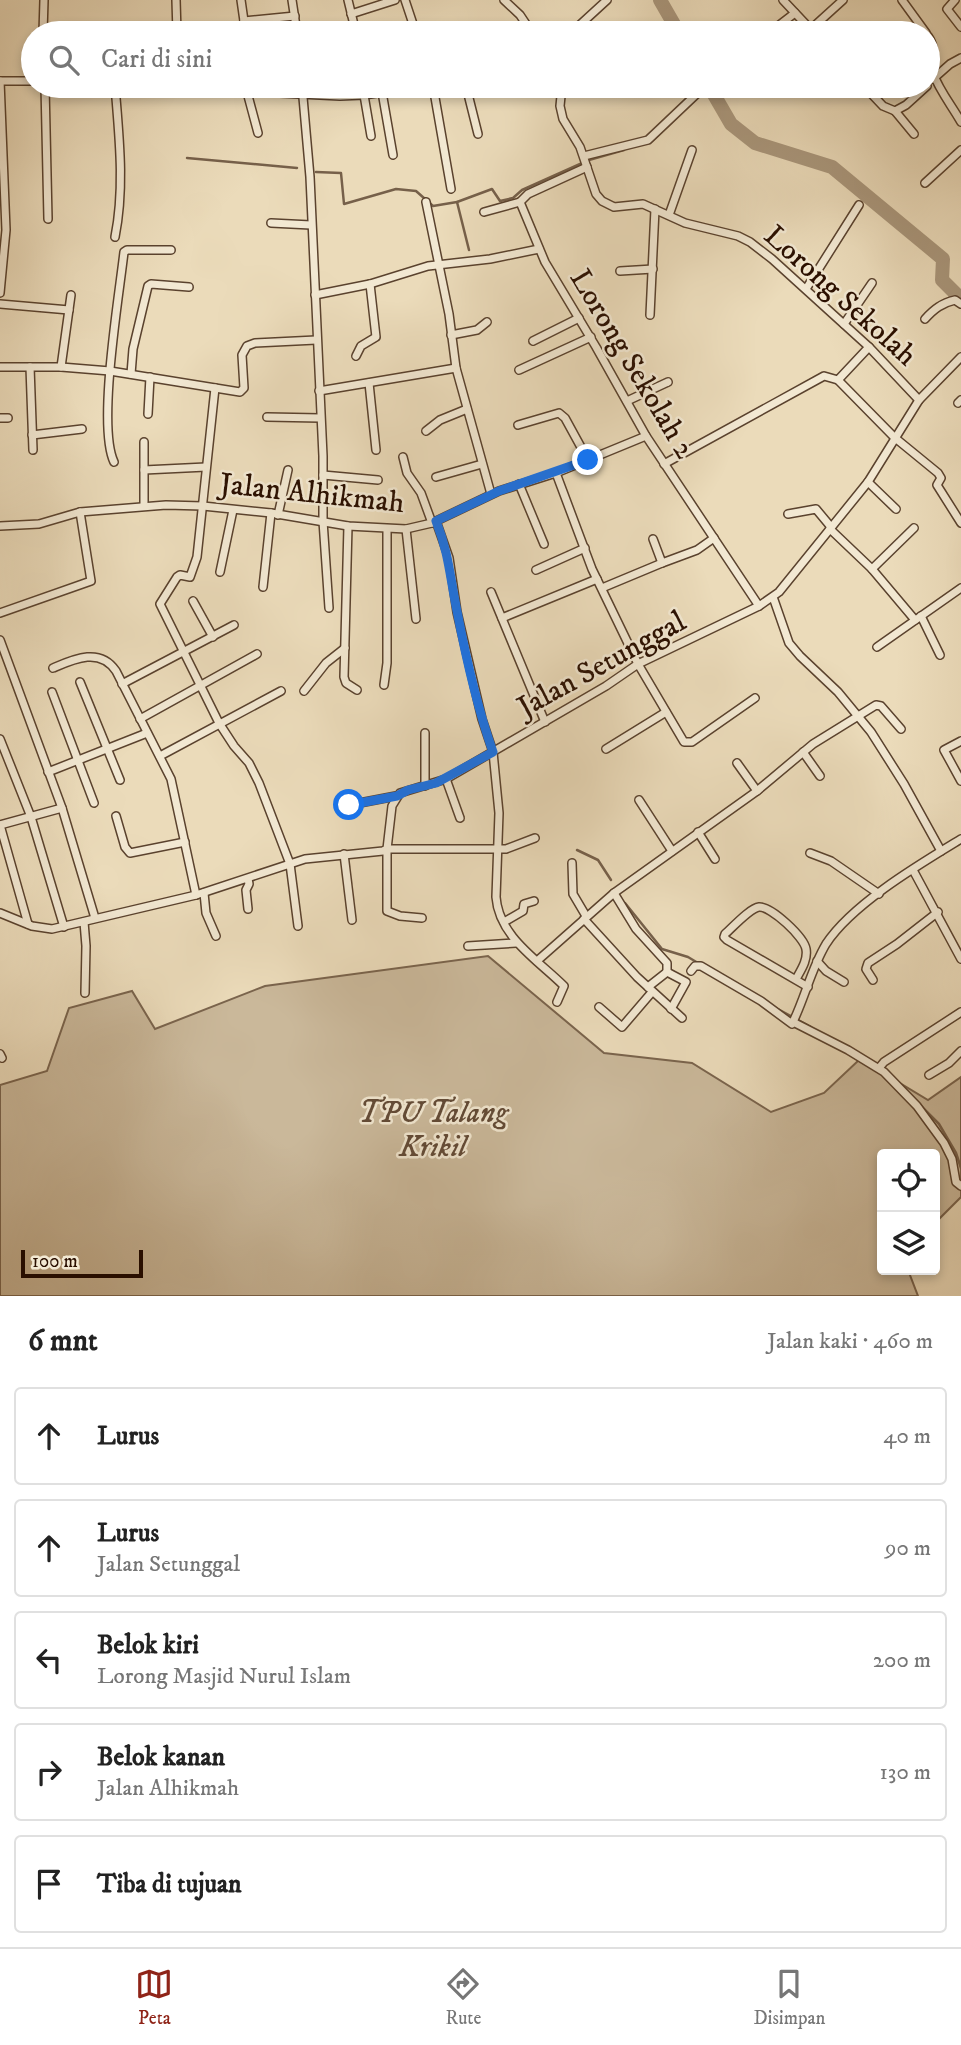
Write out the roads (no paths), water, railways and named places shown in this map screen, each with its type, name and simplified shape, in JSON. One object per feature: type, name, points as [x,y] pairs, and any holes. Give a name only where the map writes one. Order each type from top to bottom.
[{"type":"street","points":[[43,21],[44,0]]},
{"type":"street","points":[[177,0],[177,21]]},
{"type":"street","points":[[241,0],[244,21],[295,16]]},
{"type":"street","points":[[292,0],[296,21]]},
{"type":"street","points":[[348,0],[353,21]]},
{"type":"street","points":[[351,14],[395,0]]},
{"type":"street","points":[[405,0],[412,21]]},
{"type":"street","points":[[504,0],[524,21]]},
{"type":"street","points":[[584,21],[607,0]]},
{"type":"street","points":[[783,0],[803,21]]},
{"type":"street","points":[[822,21],[843,0]]},
{"type":"street","points":[[902,0],[917,21]]},
{"type":"street","points":[[955,0],[947,9],[961,27]]},
{"type":"street","points":[[785,21],[795,13]]},
{"type":"street","points":[[940,73],[961,58]]},
{"type":"street","points":[[0,293],[6,230],[0,81],[21,81]]},
{"type":"street","points":[[940,86],[961,122]]},
{"type":"street","points":[[45,98],[48,219]]},
{"type":"street","points":[[115,237],[120,210],[116,98]]},
{"type":"street","points":[[249,98],[258,133]]},
{"type":"street","points":[[303,98],[310,177],[323,521],[329,608]]},
{"type":"street","points":[[369,98],[371,136]]},
{"type":"street","points":[[383,98],[393,155]]},
{"type":"street","points":[[435,98],[451,189]]},
{"type":"street","points":[[469,98],[478,134]]},
{"type":"street","points":[[562,98],[561,114],[585,162]]},
{"type":"street","points":[[484,212],[520,202],[528,194],[585,162],[648,140],[692,98]]},
{"type":"street","points":[[875,98],[883,106],[895,111],[914,134]]},
{"type":"street","points":[[895,111],[914,98]]},
{"type":"street","points":[[669,215],[692,150]]},
{"type":"street","points":[[925,183],[961,150]]},
{"type":"street","name":"Lorong Sekolah","points":[[585,162],[596,194],[606,204],[614,207],[640,204],[698,227],[729,233],[750,242],[869,347],[919,400]]},
{"type":"street","points":[[426,202],[456,368],[491,494]]},
{"type":"street","name":"Lorong Sekolah 2","points":[[520,202],[552,276],[591,337],[646,436],[759,606]]},
{"type":"street","points":[[806,289],[859,205]]},
{"type":"street","points":[[650,316],[655,209]]},
{"type":"street","points":[[271,223],[311,225]]},
{"type":"street","points":[[315,295],[370,284],[419,268],[490,259],[539,249]]},
{"type":"street","points":[[114,462],[109,447],[110,371],[124,251],[171,250]]},
{"type":"street","points":[[620,271],[653,269]]},
{"type":"street","points":[[844,324],[872,283]]},
{"type":"street","points":[[356,356],[361,346],[376,337],[370,284]]},
{"type":"street","points":[[131,374],[133,349],[148,286],[189,287]]},
{"type":"street","points":[[61,367],[71,295]]},
{"type":"street","points":[[925,319],[939,306],[955,300],[961,304]]},
{"type":"street","points":[[0,304],[69,310]]},
{"type":"street","points":[[533,341],[579,318]]},
{"type":"street","points":[[451,335],[477,330],[487,322]]},
{"type":"street","points":[[519,370],[591,337]]},
{"type":"street","points":[[0,366],[110,371],[237,392],[243,390],[242,355],[250,344],[316,340]]},
{"type":"street","points":[[838,380],[869,347]]},
{"type":"street","name":"Jalan Setunggal","points":[[349,805],[397,796],[446,779],[638,664],[773,597],[786,586],[868,482],[919,400],[961,357]]},
{"type":"street","points":[[30,367],[33,450]]},
{"type":"street","points":[[319,391],[456,368]]},
{"type":"street","points":[[664,464],[824,376],[838,380],[894,438],[938,473],[941,478],[938,486],[961,523]]},
{"type":"street","points":[[148,414],[150,377]]},
{"type":"street","points":[[627,401],[668,382]]},
{"type":"street","points":[[369,383],[376,450]]},
{"type":"street","points":[[215,388],[197,557],[192,574],[188,578],[178,576],[160,602],[219,723],[233,746],[249,763],[259,783],[290,864],[298,926]]},
{"type":"street","points":[[426,430],[440,420],[467,409]]},
{"type":"street","points":[[517,425],[559,413],[565,418],[588,460]]},
{"type":"street","points":[[267,417],[320,418]]},
{"type":"street","points":[[32,435],[82,429]]},
{"type":"street","name":"Jalan Alhikmah","points":[[0,526],[39,524],[80,512],[144,506],[203,506],[348,526],[406,529],[434,522],[491,494],[556,473],[646,436]]},
{"type":"street","points":[[144,442],[144,506]]},
{"type":"street","points":[[403,457],[407,473],[421,493],[449,558],[457,612],[482,719],[493,752],[498,799],[498,909],[516,943],[564,986],[557,1002]]},
{"type":"street","points":[[436,477],[482,464]]},
{"type":"street","points":[[145,470],[206,467]]},
{"type":"street","points":[[263,587],[275,514],[288,470]]},
{"type":"street","points":[[556,473],[601,588],[638,664],[684,741],[688,743],[755,698]]},
{"type":"street","points":[[323,475],[378,480]]},
{"type":"street","points":[[868,482],[896,509]]},
{"type":"street","points":[[519,484],[544,544]]},
{"type":"street","points":[[788,514],[816,509],[918,618],[940,655]]},
{"type":"street","points":[[220,572],[233,510]]},
{"type":"street","points":[[0,613],[92,580],[80,512]]},
{"type":"street","points":[[348,526],[345,682],[357,690]]},
{"type":"street","points":[[872,569],[914,528]]},
{"type":"street","points":[[406,529],[416,619]]},
{"type":"street","points":[[384,685],[387,663],[387,530]]},
{"type":"street","points":[[601,588],[698,550],[714,538]]},
{"type":"street","points":[[653,539],[662,563]]},
{"type":"street","points":[[536,570],[584,548]]},
{"type":"street","points":[[502,618],[597,579]]},
{"type":"street","points":[[877,647],[961,588]]},
{"type":"street","points":[[491,592],[545,722]]},
{"type":"street","points":[[773,597],[785,634],[794,650],[832,685],[858,716],[904,784],[941,851]]},
{"type":"street","points":[[193,601],[213,637]]},
{"type":"street","points":[[122,684],[234,625]]},
{"type":"street","points":[[0,640],[62,808],[95,918]]},
{"type":"street","points":[[304,691],[326,663],[345,648]]},
{"type":"street","points":[[140,719],[257,654]]},
{"type":"street","points":[[52,668],[84,656],[100,659],[113,666],[171,779],[185,842],[216,936]]},
{"type":"street","points":[[0,666],[9,664]]},
{"type":"street","points":[[80,682],[120,780]]},
{"type":"street","points":[[160,756],[281,691]]},
{"type":"street","points":[[52,692],[94,803]]},
{"type":"street","points":[[537,961],[614,893],[757,791],[803,752],[858,716],[879,705],[901,729]]},
{"type":"street","points":[[606,749],[666,712]]},
{"type":"street","points":[[48,772],[146,733]]},
{"type":"street","points":[[425,733],[425,786]]},
{"type":"street","points":[[0,739],[31,817],[64,927]]},
{"type":"street","points":[[961,741],[944,750],[961,781]]},
{"type":"street","points":[[803,752],[820,776]]},
{"type":"street","points":[[737,763],[757,791]]},
{"type":"street","points":[[446,779],[460,818]]},
{"type":"street","points":[[397,796],[392,806],[387,849],[387,911],[400,916],[422,918]]},
{"type":"street","points":[[639,800],[672,851]]},
{"type":"street","points":[[27,924],[0,825],[62,808]]},
{"type":"street","points":[[116,816],[125,847],[131,853],[185,842]]},
{"type":"street","points":[[698,832],[715,859]]},
{"type":"street","points":[[0,913],[48,929],[64,927],[200,894],[290,864],[344,853],[377,853],[387,849],[514,847],[535,838]]},
{"type":"street","points":[[691,971],[701,965],[761,1001],[792,1024],[817,961],[845,921],[879,894],[961,839]]},
{"type":"street","points":[[344,853],[352,920]]},
{"type":"street","points":[[810,853],[831,860],[879,894]]},
{"type":"street","points":[[572,863],[573,894],[585,918],[650,990],[682,1018]]},
{"type":"street","points":[[913,870],[961,959]]},
{"type":"street","points":[[248,879],[248,909]]},
{"type":"street","points":[[599,1007],[622,1027],[667,972],[667,963],[636,929],[614,893]]},
{"type":"street","points":[[504,922],[523,910],[524,904],[534,901]]},
{"type":"street","points":[[796,979],[806,957],[806,947],[797,934],[775,913],[763,907],[753,909],[724,936],[808,987]]},
{"type":"street","points":[[873,980],[866,969],[868,963],[938,912]]},
{"type":"street","points":[[84,922],[85,993]]},
{"type":"street","points":[[468,947],[516,943]]},
{"type":"street","points":[[817,961],[826,971],[844,982]]},
{"type":"street","points":[[667,972],[686,982],[671,1009]]},
{"type":"street","points":[[881,1065],[961,1012]]},
{"type":"street","points":[[795,1018],[881,1065],[917,1106],[944,1143],[953,1159],[956,1182],[961,1186]]},
{"type":"street","points":[[929,1075],[949,1063],[961,1051]]},
{"type":"waterway","points":[[660,0],[672,21]]},
{"type":"waterway","points":[[716,98],[731,124],[755,143],[832,167],[943,259],[942,280],[961,299]]},
{"type":"waterway","points":[[653,140],[676,118]]},
{"type":"waterway","points":[[316,172],[341,173],[344,204],[396,189],[416,191],[433,206],[457,202],[492,189],[500,201],[513,198],[522,190],[589,160],[624,150]]},
{"type":"waterway","points":[[187,158],[297,168]]},
{"type":"waterway","points":[[457,202],[469,250]]},
{"type":"waterway","points":[[577,850],[598,860],[611,880]]},
{"type":"waterway","points":[[625,903],[662,949],[698,963]]},
{"type":"waterway","points":[[774,1007],[811,1027]]},
{"type":"waterway","points":[[881,1066],[939,1124],[956,1153],[961,1168]]},
{"type":"park label","name":"TPU Talang Krikil","points":[[433,1130]]}]
